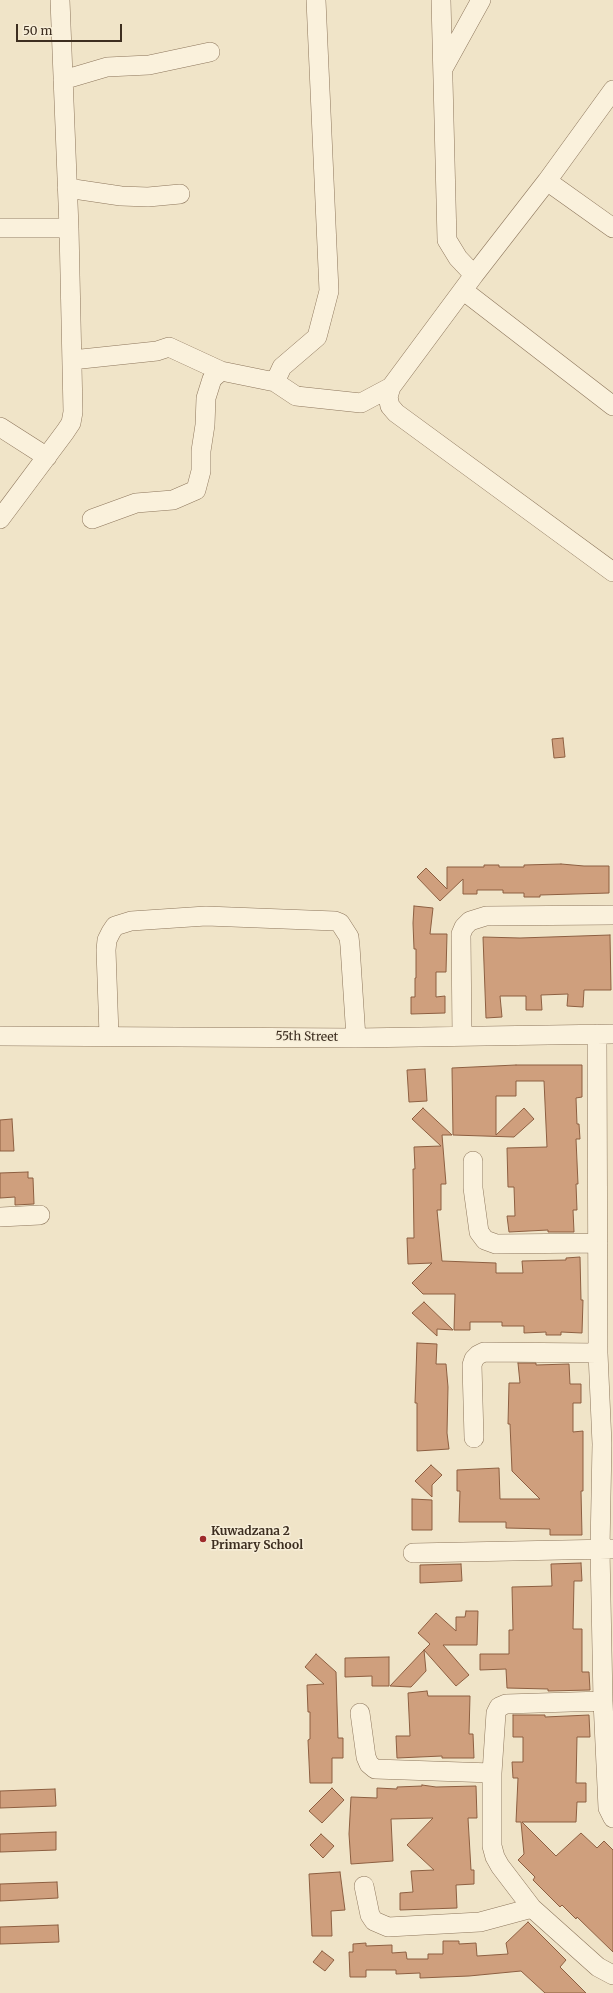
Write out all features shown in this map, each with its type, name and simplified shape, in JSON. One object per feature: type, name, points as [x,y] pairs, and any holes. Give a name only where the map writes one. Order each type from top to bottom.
[{"type":"street","points":[[0,519],[71,423],[73,412],[69,228],[60,0]]},
{"type":"street","points":[[275,382],[282,367],[317,337],[329,291],[316,0]]},
{"type":"street","points":[[441,0],[447,240],[458,258],[474,275]]},
{"type":"street","points":[[443,68],[481,0]]},
{"type":"street","points":[[63,80],[107,67],[149,65],[210,52]]},
{"type":"street","points":[[72,360],[157,350],[169,347],[221,371],[275,382],[296,396],[361,403],[391,387],[464,291],[474,275],[547,181],[613,90]]},
{"type":"street","points":[[547,181],[613,228]]},
{"type":"street","points":[[67,188],[121,196],[148,197],[180,194]]},
{"type":"street","points":[[0,228],[69,228]]},
{"type":"street","points":[[464,291],[613,406]]},
{"type":"street","points":[[92,519],[136,503],[173,500],[196,490],[201,471],[201,451],[205,425],[206,398],[212,380],[221,371]]},
{"type":"street","points":[[391,387],[389,402],[396,413],[613,572]]},
{"type":"street","points":[[0,428],[47,457]]},
{"type":"street","points":[[462,1036],[461,934],[464,927],[470,921],[486,916],[613,915]]},
{"type":"street","points":[[109,1035],[106,950],[110,932],[115,926],[131,921],[206,916],[335,921],[340,923],[349,937],[356,1038]]},
{"type":"street","points":[[605,1034],[605,1181],[598,1242],[598,1353],[607,1443],[607,1549],[603,1701],[608,1750],[608,1808],[613,1818]]},
{"type":"street","name":"55th Street","points":[[0,1036],[109,1035],[356,1038],[605,1034]]},
{"type":"street","points":[[473,1161],[473,1188],[479,1232],[485,1240],[496,1244],[598,1242]]},
{"type":"street","points":[[0,1217],[40,1215]]},
{"type":"street","points":[[474,1438],[472,1364],[478,1355],[484,1352],[598,1353]]},
{"type":"street","points":[[413,1553],[607,1549]]},
{"type":"street","points":[[603,1701],[502,1704],[499,1707],[496,1713],[492,1773],[492,1846],[495,1857],[532,1908],[598,1967],[613,1974]]},
{"type":"street","points":[[360,1713],[366,1757],[369,1764],[375,1769],[492,1773]]},
{"type":"street","points":[[364,1886],[370,1914],[374,1921],[388,1927],[480,1922],[532,1908]]},
{"type":"building","points":[[563,738],[565,757],[554,758],[552,739]]},
{"type":"building","points":[[561,864],[609,866],[609,893],[540,895],[540,897],[524,897],[524,893],[503,893],[503,890],[477,890],[477,894],[463,894],[463,879],[440,901],[417,877],[426,868],[447,889],[447,867],[484,867],[484,865],[499,865],[499,867],[524,867],[524,865]]},
{"type":"building","points":[[414,906],[433,908],[430,934],[447,934],[446,972],[436,972],[436,997],[445,996],[445,1013],[411,1014],[411,997],[415,997],[416,978],[416,949],[414,949],[413,923]]},
{"type":"building","points":[[610,935],[611,990],[584,990],[583,1007],[567,1006],[568,994],[541,995],[542,1010],[526,1010],[526,996],[500,996],[502,1017],[486,1018],[483,937],[520,938]]},
{"type":"building","points":[[516,1065],[582,1065],[582,1097],[576,1098],[577,1124],[579,1124],[580,1139],[576,1139],[578,1184],[576,1184],[577,1210],[573,1210],[574,1232],[548,1232],[548,1230],[509,1232],[507,1216],[515,1216],[514,1187],[508,1187],[507,1148],[547,1147],[544,1081],[516,1081],[516,1096],[496,1096],[496,1135],[524,1108],[534,1119],[514,1137],[453,1135],[452,1068]]},
{"type":"building","points":[[425,1069],[427,1101],[409,1102],[407,1070]]},
{"type":"building","points":[[423,1108],[452,1135],[442,1135],[446,1184],[441,1184],[441,1210],[437,1210],[442,1261],[496,1263],[496,1273],[523,1273],[522,1261],[566,1260],[566,1258],[580,1257],[581,1300],[583,1300],[582,1333],[561,1332],[561,1335],[546,1335],[546,1332],[524,1333],[524,1326],[502,1326],[502,1322],[470,1322],[470,1330],[454,1330],[455,1294],[423,1294],[412,1283],[432,1263],[408,1264],[407,1238],[414,1238],[414,1147],[441,1146],[412,1119]]},
{"type":"building","points":[[12,1119],[14,1151],[0,1151],[0,1120]]},
{"type":"building","points":[[28,1172],[28,1178],[33,1178],[34,1204],[15,1205],[15,1197],[0,1198],[0,1173]]},
{"type":"building","points":[[424,1302],[453,1330],[437,1329],[437,1336],[412,1313]]},
{"type":"building","points":[[417,1343],[437,1344],[436,1364],[446,1364],[448,1387],[447,1433],[449,1449],[417,1451],[417,1403],[415,1403]]},
{"type":"building","points":[[518,1363],[536,1363],[536,1365],[569,1364],[570,1384],[581,1384],[581,1403],[573,1403],[573,1432],[583,1431],[583,1491],[581,1491],[582,1535],[550,1535],[550,1529],[506,1528],[506,1522],[459,1522],[460,1491],[457,1491],[457,1470],[499,1468],[500,1499],[540,1499],[512,1471],[510,1424],[508,1424],[509,1383],[520,1383]]},
{"type":"building","points":[[431,1465],[442,1475],[432,1485],[432,1497],[415,1481]]},
{"type":"building","points":[[412,1499],[432,1500],[432,1530],[412,1530]]},
{"type":"building","points":[[581,1563],[582,1581],[574,1581],[573,1629],[582,1629],[582,1672],[589,1672],[590,1690],[548,1691],[548,1689],[507,1688],[506,1669],[480,1670],[480,1654],[509,1654],[509,1630],[513,1630],[512,1587],[552,1586],[551,1564]]},
{"type":"building","points":[[461,1564],[462,1581],[420,1583],[420,1565]]},
{"type":"building","points":[[466,1611],[478,1611],[477,1645],[443,1645],[469,1675],[456,1686],[424,1650],[430,1644],[418,1633],[436,1613],[456,1631],[456,1617],[465,1617]]},
{"type":"building","points":[[424,1650],[426,1671],[411,1687],[390,1686]]},
{"type":"building","points":[[316,1654],[336,1672],[338,1738],[343,1738],[343,1758],[332,1758],[332,1783],[310,1783],[308,1740],[310,1739],[310,1712],[308,1712],[307,1685],[324,1684],[305,1667]]},
{"type":"building","points":[[389,1657],[389,1686],[372,1686],[372,1676],[345,1677],[345,1658]]},
{"type":"building","points":[[427,1691],[428,1696],[470,1696],[469,1734],[473,1734],[474,1758],[442,1758],[442,1756],[397,1758],[396,1736],[410,1736],[408,1693]]},
{"type":"building","points":[[513,1715],[545,1715],[545,1717],[589,1715],[590,1737],[577,1737],[576,1783],[586,1783],[586,1802],[577,1802],[576,1822],[522,1822],[556,1856],[581,1833],[597,1848],[604,1841],[613,1850],[613,1952],[577,1917],[576,1919],[562,1905],[560,1907],[533,1880],[535,1877],[518,1860],[524,1854],[521,1822],[516,1822],[518,1778],[513,1778],[512,1762],[523,1762],[523,1737],[513,1737]]},
{"type":"building","points":[[422,1785],[436,1787],[476,1786],[477,1818],[468,1818],[471,1870],[474,1870],[474,1884],[456,1885],[457,1908],[400,1910],[400,1893],[413,1892],[411,1871],[434,1870],[407,1845],[433,1818],[391,1819],[393,1861],[351,1864],[349,1834],[351,1797],[377,1798],[377,1788],[397,1789],[397,1787]]},
{"type":"building","points":[[332,1788],[344,1800],[322,1823],[309,1811]]},
{"type":"building","points":[[55,1789],[56,1806],[0,1808],[0,1791]]},
{"type":"building","points":[[56,1832],[56,1850],[0,1852],[0,1834]]},
{"type":"building","points":[[321,1834],[334,1846],[323,1858],[310,1845]]},
{"type":"building","points":[[340,1872],[345,1910],[331,1911],[332,1936],[312,1936],[309,1874]]},
{"type":"building","points":[[57,1882],[58,1898],[0,1901],[0,1884]]},
{"type":"building","points":[[528,1922],[566,1960],[560,1967],[586,1993],[545,1993],[521,1971],[469,1976],[420,1978],[420,1973],[396,1974],[396,1970],[366,1970],[366,1977],[350,1977],[349,1952],[353,1952],[353,1944],[366,1943],[366,1946],[392,1945],[392,1953],[406,1952],[407,1959],[428,1959],[428,1954],[443,1954],[443,1941],[459,1941],[459,1944],[476,1943],[477,1956],[508,1954],[506,1943]]},
{"type":"building","points":[[58,1925],[59,1942],[0,1944],[0,1927]]},
{"type":"building","points":[[322,1951],[334,1960],[325,1971],[313,1962]]},
{"type":"place","name":"Kuwadzana 2 Primary School","points":[[203,1539]]}]
